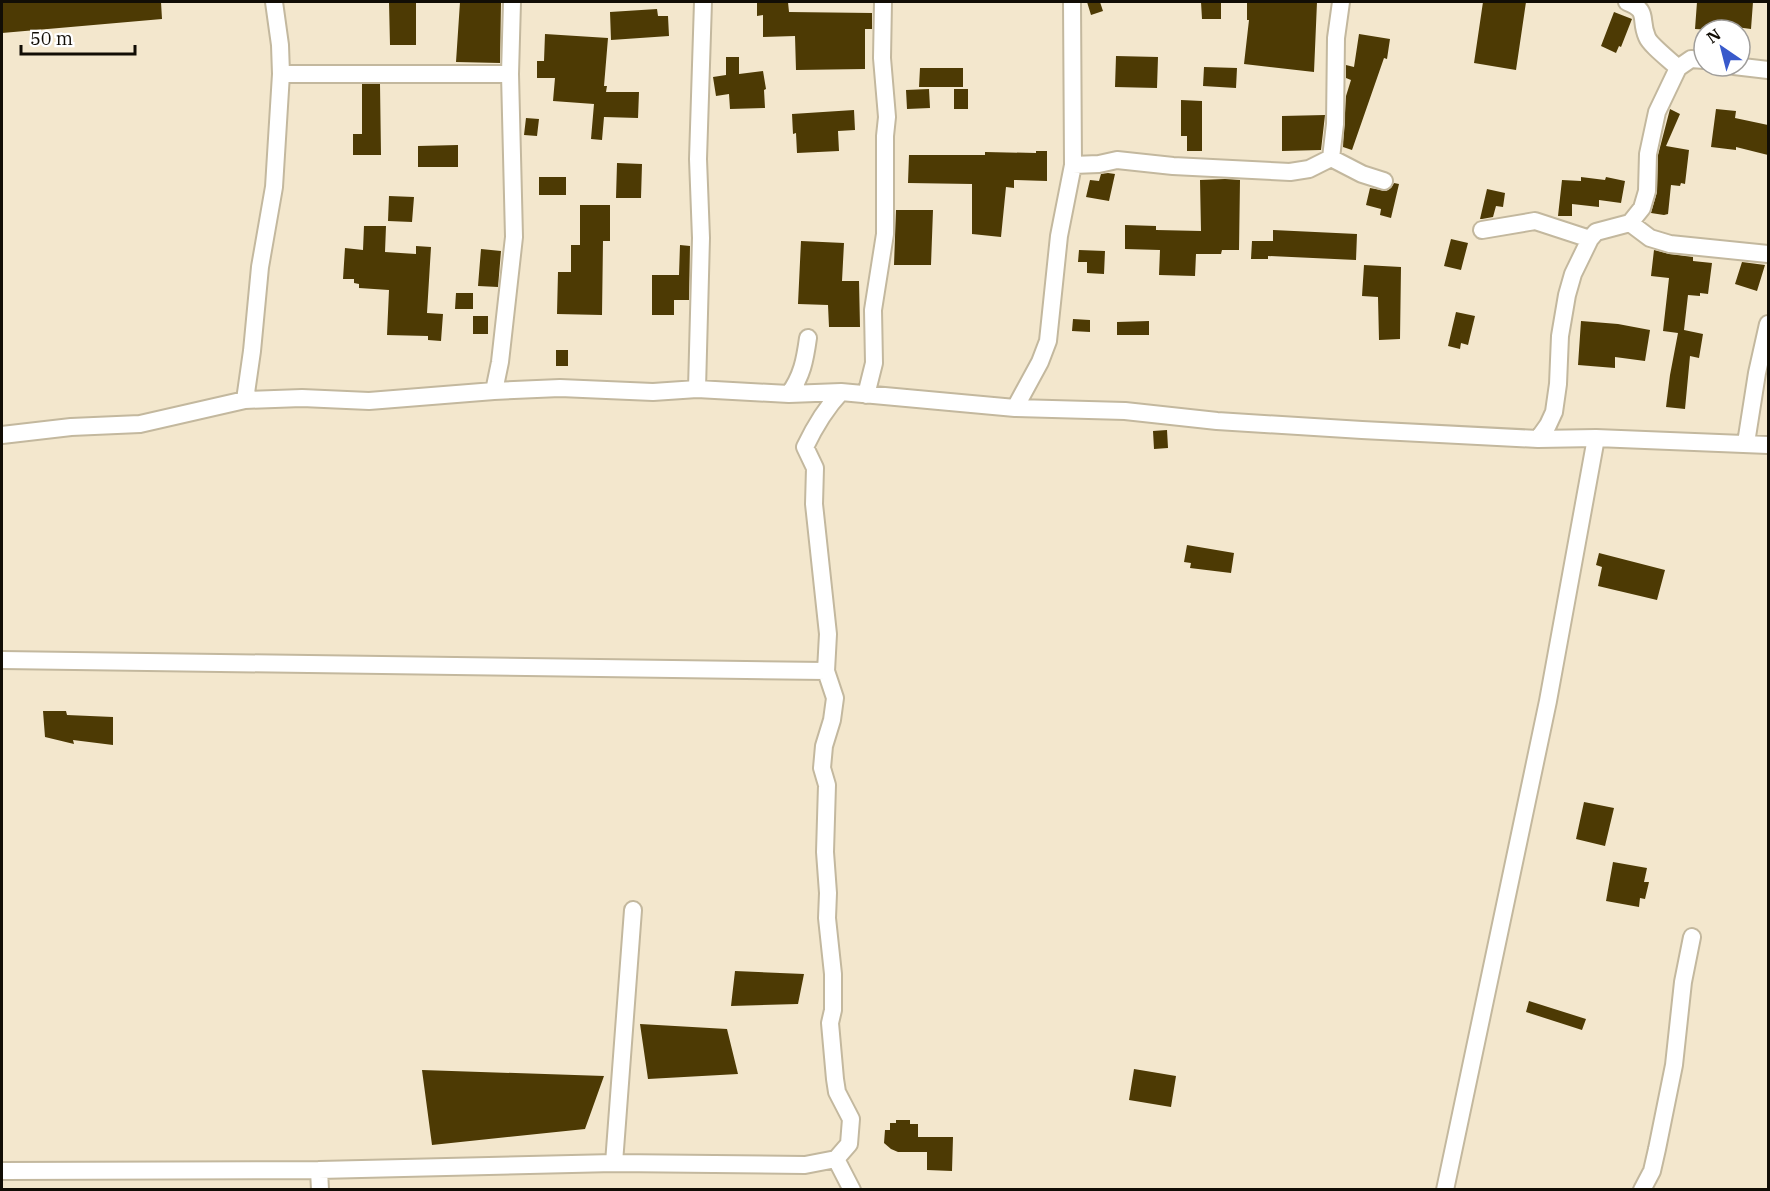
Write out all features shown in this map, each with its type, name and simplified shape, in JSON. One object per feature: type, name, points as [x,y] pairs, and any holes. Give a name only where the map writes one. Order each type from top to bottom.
[{"type":"street","points":[[245,400],[259,276],[273,187],[281,74],[280,45],[274,2]]},
{"type":"street","points":[[494,391],[500,362],[514,237],[510,74],[512,2]]},
{"type":"street","points":[[697,389],[700,249],[698,138],[704,2]]},
{"type":"street","points":[[866,394],[874,363],[873,310],[885,234],[887,117],[882,58],[883,2]]},
{"type":"street","points":[[1015,408],[1040,363],[1048,341],[1059,236],[1073,165],[1072,2]]},
{"type":"street","points":[[1331,158],[1335,124],[1336,38],[1341,2]]},
{"type":"street","points":[[1627,2],[1636,6],[1643,13],[1647,38],[1678,68]]},
{"type":"street","points":[[1538,439],[1554,411],[1558,384],[1560,336],[1573,274],[1590,239],[1596,232],[1630,223],[1642,208],[1647,191],[1648,154],[1657,112],[1678,68],[1692,59]]},
{"type":"street","points":[[1752,68],[1768,70]]},
{"type":"street","points":[[281,74],[510,74]]},
{"type":"street","points":[[1073,165],[1099,164],[1117,160],[1173,166],[1290,172],[1309,169],[1331,158]]},
{"type":"street","points":[[1331,158],[1362,174],[1384,180]]},
{"type":"street","points":[[1482,230],[1535,220],[1590,239]]},
{"type":"street","points":[[1630,223],[1650,238],[1670,244],[1768,254]]},
{"type":"street","points":[[1746,443],[1757,373],[1768,324]]},
{"type":"street","points":[[789,394],[805,366],[808,338]]},
{"type":"street","points":[[2,435],[71,427],[140,424],[245,400],[302,398],[369,401],[560,388],[653,392],[697,389],[789,394],[841,392],[1015,408],[1125,411],[1217,421],[1538,439],[1596,438],[1768,445]]},
{"type":"street","points":[[2,1171],[319,1170],[614,1163],[805,1165],[836,1159],[849,1144],[851,1119],[837,1092],[830,1032],[833,1010],[833,974],[827,918],[825,852],[827,785],[822,768],[824,746],[832,720],[835,698],[826,671],[828,634],[814,504],[815,468],[805,447],[827,407],[841,392]]},
{"type":"street","points":[[1445,1189],[1548,701],[1596,438]]},
{"type":"street","points":[[2,660],[826,671]]},
{"type":"street","points":[[614,1163],[633,909]]},
{"type":"street","points":[[1642,1190],[1652,1171],[1674,1065],[1683,982],[1692,937]]},
{"type":"street","points":[[836,1159],[852,1190]]},
{"type":"street","points":[[319,1170],[320,1190]]},
{"type":"building","points":[[2,2],[161,2],[162,19],[2,33]]},
{"type":"building","points":[[389,2],[416,2],[416,45],[390,45]]},
{"type":"building","points":[[460,2],[501,2],[500,63],[456,62]]},
{"type":"building","points":[[757,2],[788,2],[789,12],[872,13],[872,29],[865,29],[865,69],[796,70],[795,36],[763,37],[763,15],[757,16]]},
{"type":"building","points":[[1087,2],[1100,2],[1103,11],[1091,15]]},
{"type":"building","points":[[1201,2],[1221,2],[1221,19],[1202,19]]},
{"type":"building","points":[[1247,2],[1317,2],[1314,72],[1244,64],[1249,20],[1247,20]]},
{"type":"building","points":[[1483,2],[1526,2],[1516,70],[1474,63]]},
{"type":"building","points":[[1697,2],[1753,2],[1752,18],[1696,18]]},
{"type":"building","points":[[657,9],[658,16],[668,16],[669,36],[611,40],[610,12]]},
{"type":"building","points":[[1614,12],[1632,19],[1621,47],[1619,46],[1616,53],[1601,46]]},
{"type":"building","points":[[545,34],[608,38],[604,86],[607,86],[606,92],[639,92],[638,118],[604,117],[602,140],[591,139],[594,104],[553,101],[555,78],[537,78],[537,61],[544,61]]},
{"type":"building","points":[[1359,34],[1390,39],[1387,59],[1384,58],[1352,150],[1343,147],[1346,96],[1351,80],[1346,78],[1346,65],[1354,67]]},
{"type":"building","points":[[1116,56],[1158,57],[1157,88],[1115,87]]},
{"type":"building","points":[[726,57],[739,57],[739,74],[763,71],[766,89],[764,90],[765,108],[730,109],[729,94],[716,96],[713,77],[726,75]]},
{"type":"building","points":[[1204,67],[1237,68],[1236,88],[1203,86]]},
{"type":"building","points":[[920,68],[963,68],[963,87],[919,87]]},
{"type":"building","points":[[362,84],[380,84],[381,155],[353,155],[353,134],[362,134]]},
{"type":"building","points":[[929,89],[930,108],[907,109],[906,90]]},
{"type":"building","points":[[954,89],[968,89],[968,109],[954,109]]},
{"type":"building","points":[[1181,100],[1202,101],[1202,151],[1187,151],[1187,136],[1181,136]]},
{"type":"building","points":[[1670,109],[1680,114],[1666,146],[1689,150],[1685,184],[1671,185],[1668,214],[1664,215],[1651,213],[1657,192],[1658,155]]},
{"type":"building","points":[[1716,109],[1736,111],[1735,118],[1768,125],[1768,155],[1736,147],[1736,150],[1711,147]]},
{"type":"building","points":[[854,110],[855,130],[838,131],[839,151],[797,153],[792,114]]},
{"type":"building","points":[[1325,115],[1321,150],[1282,151],[1282,116]]},
{"type":"building","points":[[526,118],[539,119],[537,136],[524,135]]},
{"type":"building","points":[[458,145],[458,167],[418,167],[418,146]]},
{"type":"building","points":[[1036,151],[1047,151],[1047,181],[1014,180],[1014,188],[1006,187],[1001,237],[972,234],[972,184],[908,183],[909,155],[985,155],[985,152],[1036,153]]},
{"type":"building","points":[[617,163],[642,164],[641,198],[616,198]]},
{"type":"building","points":[[1101,174],[1115,174],[1109,201],[1086,197],[1090,180],[1099,181]]},
{"type":"building","points":[[539,177],[566,177],[566,195],[539,195]]},
{"type":"building","points":[[1581,177],[1605,180],[1606,177],[1625,181],[1621,203],[1599,200],[1599,207],[1572,204],[1572,216],[1558,216],[1562,180],[1581,181]]},
{"type":"building","points":[[1200,180],[1240,180],[1239,250],[1222,250],[1221,254],[1196,254],[1195,276],[1159,275],[1160,250],[1125,249],[1125,225],[1156,226],[1156,230],[1201,231]]},
{"type":"building","points":[[1394,183],[1399,184],[1391,218],[1380,215],[1381,209],[1366,205],[1370,188],[1386,191]]},
{"type":"building","points":[[1487,189],[1505,193],[1503,207],[1496,206],[1493,217],[1480,219]]},
{"type":"building","points":[[389,196],[414,197],[412,222],[388,221]]},
{"type":"building","points":[[580,205],[610,205],[610,241],[603,241],[602,315],[557,314],[558,272],[571,272],[571,245],[580,245]]},
{"type":"building","points":[[896,210],[933,210],[931,265],[894,265]]},
{"type":"building","points":[[364,226],[386,226],[385,252],[416,254],[416,246],[431,247],[427,313],[443,314],[441,341],[428,340],[428,336],[387,335],[389,290],[359,288],[359,284],[354,283],[354,279],[343,279],[345,248],[363,250]]},
{"type":"building","points":[[1273,230],[1357,234],[1356,260],[1268,256],[1268,259],[1251,259],[1252,241],[1273,241]]},
{"type":"building","points":[[1451,239],[1468,243],[1461,270],[1444,266]]},
{"type":"building","points":[[801,241],[844,243],[842,281],[859,281],[860,327],[829,327],[828,305],[798,304]]},
{"type":"building","points":[[680,245],[690,246],[689,300],[674,300],[674,315],[652,315],[652,275],[679,275]]},
{"type":"building","points":[[481,249],[501,251],[498,287],[478,286]]},
{"type":"building","points":[[1079,250],[1105,251],[1104,274],[1087,273],[1087,262],[1078,262]]},
{"type":"building","points":[[1654,250],[1693,257],[1693,261],[1712,263],[1708,294],[1688,295],[1684,330],[1703,334],[1699,358],[1690,356],[1685,409],[1666,407],[1678,333],[1663,331],[1669,278],[1651,276]]},
{"type":"building","points":[[1742,262],[1765,265],[1757,291],[1735,284]]},
{"type":"building","points":[[1364,265],[1401,267],[1400,339],[1379,340],[1378,297],[1362,296]]},
{"type":"building","points":[[456,293],[473,293],[473,309],[455,309]]},
{"type":"building","points":[[1456,312],[1475,316],[1468,345],[1461,343],[1460,349],[1448,346]]},
{"type":"building","points":[[473,316],[488,316],[488,334],[473,334]]},
{"type":"building","points":[[1073,319],[1090,320],[1090,332],[1072,331]]},
{"type":"building","points":[[1149,321],[1149,335],[1117,335],[1117,322]]},
{"type":"building","points":[[1581,321],[1618,324],[1650,330],[1645,361],[1615,357],[1615,368],[1578,365]]},
{"type":"building","points":[[556,350],[568,350],[568,366],[556,366]]},
{"type":"building","points":[[1167,430],[1168,448],[1154,449],[1153,431]]},
{"type":"building","points":[[1187,545],[1234,553],[1231,573],[1190,568],[1191,563],[1184,562]]},
{"type":"building","points":[[1599,553],[1665,570],[1657,600],[1598,586],[1602,567],[1596,565]]},
{"type":"building","points":[[43,711],[66,711],[67,715],[113,717],[113,745],[73,740],[74,744],[45,737]]},
{"type":"building","points":[[1584,802],[1614,808],[1605,846],[1576,839]]},
{"type":"building","points":[[1613,862],[1647,868],[1644,882],[1649,882],[1645,899],[1640,898],[1639,907],[1606,901]]},
{"type":"building","points":[[735,971],[804,974],[798,1004],[731,1006]]},
{"type":"building","points":[[1529,1001],[1586,1019],[1582,1030],[1526,1012]]},
{"type":"building","points":[[640,1024],[727,1029],[738,1074],[648,1079]]},
{"type":"building","points":[[1134,1069],[1176,1076],[1171,1107],[1129,1100]]},
{"type":"building","points":[[422,1070],[604,1076],[585,1129],[432,1145]]},
{"type":"building","points":[[896,1120],[910,1120],[910,1124],[918,1124],[918,1137],[953,1137],[952,1171],[927,1170],[927,1152],[898,1152],[884,1143],[885,1130],[890,1130],[890,1123],[896,1123]]}]
